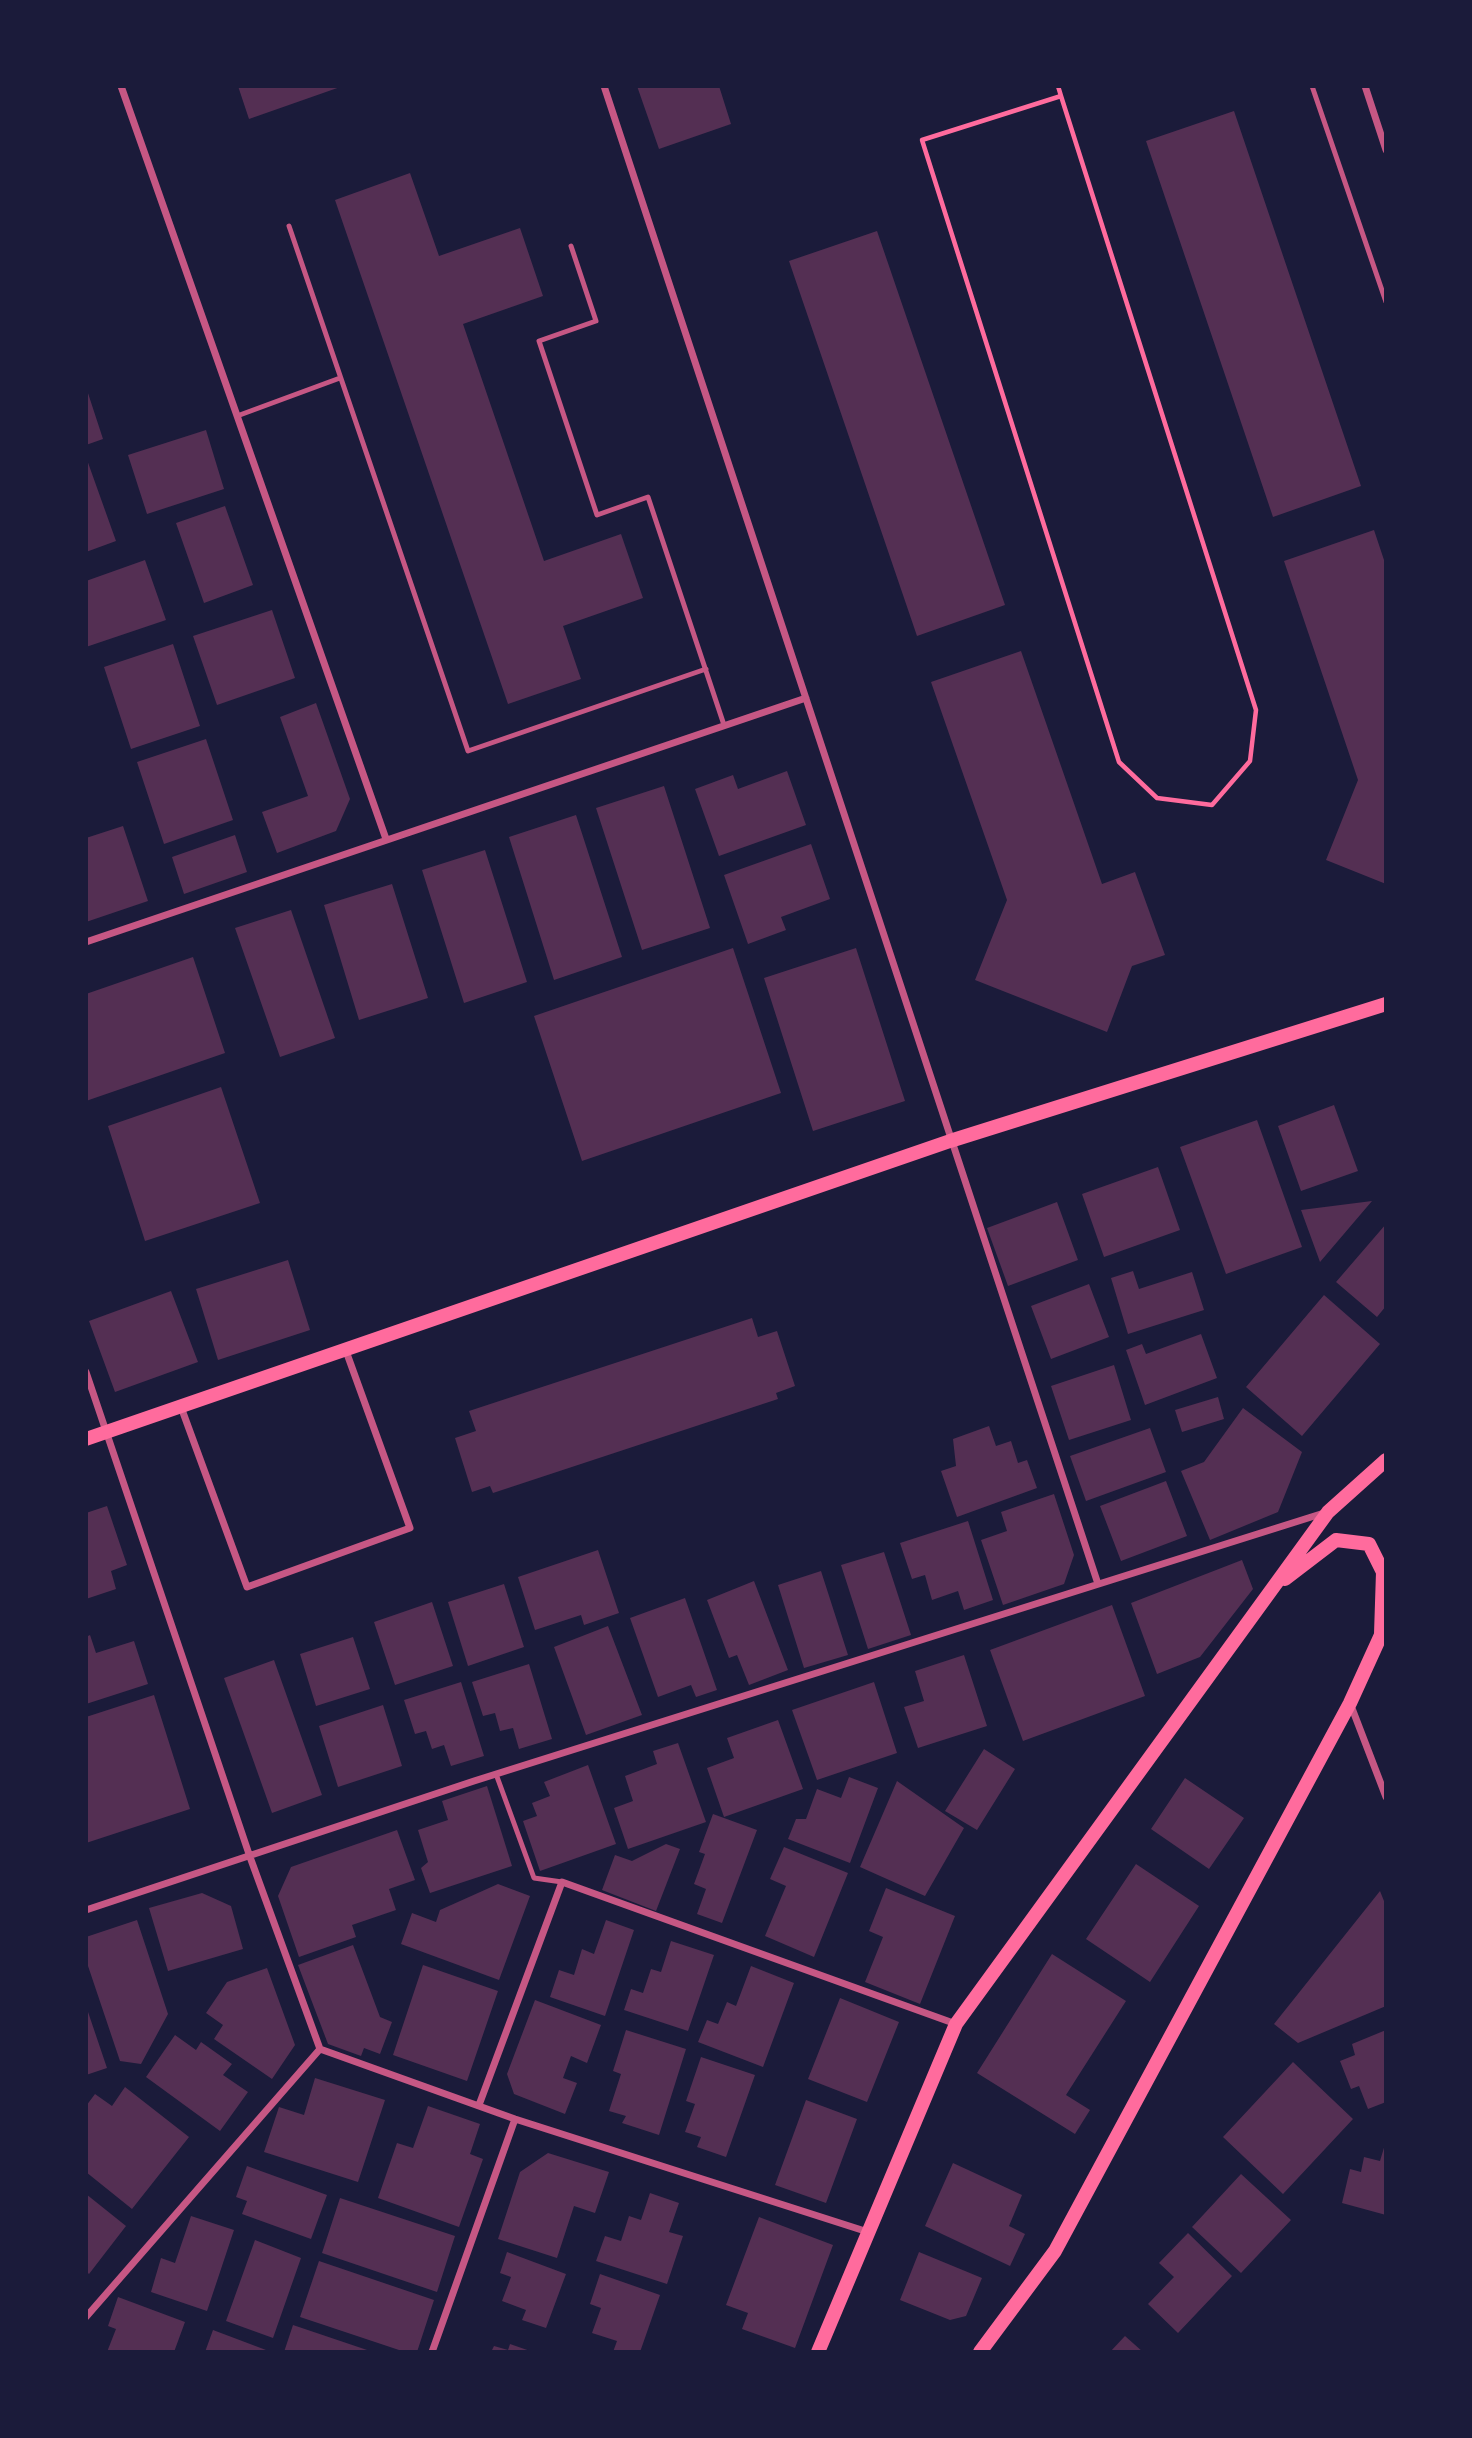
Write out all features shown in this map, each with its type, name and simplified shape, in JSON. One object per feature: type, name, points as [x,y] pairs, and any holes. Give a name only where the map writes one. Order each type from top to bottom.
[{"type":"main road","points":[[86,1439],[950,1141],[1386,1004]]},
{"type":"main road","points":[[818,2352],[956,2024],[1328,1512],[1386,1460]]},
{"type":"main road","points":[[980,2352],[1055,2251],[1350,1703],[1384,1630],[1383,1572],[1369,1544],[1336,1540],[1272,1589]]},
{"type":"street","points":[[121,86],[386,839]]},
{"type":"street","points":[[604,86],[1097,1584]]},
{"type":"street","points":[[1365,86],[1386,150]]},
{"type":"street","points":[[86,942],[806,698]]},
{"type":"street","points":[[181,1407],[247,1587],[410,1528],[346,1351]]},
{"type":"street","points":[[86,1372],[250,1857],[320,2049]]},
{"type":"street","points":[[86,1910],[496,1774],[1328,1512]]},
{"type":"street","points":[[1350,1703],[1386,1797]]},
{"type":"street","points":[[479,2105],[562,1882],[956,2024]]},
{"type":"street","points":[[320,2049],[515,2119],[868,2232]]},
{"type":"street","points":[[86,2317],[320,2049]]},
{"type":"street","points":[[432,2352],[515,2119]]},
{"type":"lane","points":[[1312,86],[1386,302]]},
{"type":"lane","points":[[289,226],[468,751],[706,669]]},
{"type":"lane","points":[[571,246],[596,321],[539,341],[597,515],[648,497],[724,725]]},
{"type":"lane","points":[[237,416],[340,378]]},
{"type":"lane","points":[[496,1774],[534,1878],[562,1882]]},
{"type":"path","points":[[1058,86],[1256,710],[1250,761],[1212,805],[1157,798],[1119,762],[922,141],[1061,96]]},
{"type":"building","points":[[238,86],[343,86],[249,119]]},
{"type":"building","points":[[637,86],[719,86],[731,124],[659,149]]},
{"type":"building","points":[[1234,111],[1361,486],[1273,517],[1146,141]]},
{"type":"building","points":[[410,173],[439,256],[520,228],[543,296],[463,324],[544,561],[621,534],[643,598],[563,626],[581,679],[508,704],[335,200]]},
{"type":"building","points":[[877,231],[1005,605],[917,636],[789,261]]},
{"type":"building","points":[[86,387],[103,439],[86,445]]},
{"type":"building","points":[[206,430],[224,489],[147,514],[128,455]]},
{"type":"building","points":[[86,457],[116,541],[86,552]]},
{"type":"building","points":[[225,506],[253,585],[204,603],[176,523]]},
{"type":"building","points":[[1374,530],[1386,566],[1386,884],[1326,860],[1358,780],[1284,561]]},
{"type":"building","points":[[145,560],[166,620],[86,647],[86,581]]},
{"type":"building","points":[[272,610],[295,678],[217,705],[193,636]]},
{"type":"building","points":[[173,644],[200,726],[131,749],[104,667]]},
{"type":"building","points":[[1021,651],[1102,884],[1135,872],[1165,955],[1132,966],[1107,1032],[975,980],[1007,900],[931,682]]},
{"type":"building","points":[[316,703],[350,799],[336,831],[277,853],[262,812],[308,796],[280,717]]},
{"type":"building","points":[[206,739],[233,820],[164,844],[137,762]]},
{"type":"building","points":[[787,771],[806,825],[719,856],[695,789],[733,775],[738,789]]},
{"type":"building","points":[[664,786],[710,928],[642,950],[596,808]]},
{"type":"building","points":[[576,815],[622,957],[554,980],[509,837]]},
{"type":"building","points":[[123,826],[148,901],[86,922],[86,838]]},
{"type":"building","points":[[235,835],[247,872],[184,894],[172,857]]},
{"type":"building","points":[[811,844],[830,899],[781,917],[786,930],[748,944],[724,875]]},
{"type":"building","points":[[485,850],[527,982],[464,1003],[422,870]]},
{"type":"building","points":[[392,884],[428,998],[359,1020],[324,905]]},
{"type":"building","points":[[291,910],[335,1038],[280,1057],[235,928]]},
{"type":"building","points":[[733,948],[781,1093],[582,1161],[534,1016]]},
{"type":"building","points":[[856,948],[905,1101],[813,1131],[764,978]]},
{"type":"building","points":[[193,957],[225,1053],[86,1101],[86,994]]},
{"type":"building","points":[[221,1087],[260,1203],[145,1241],[108,1126]]},
{"type":"building","points":[[1334,1105],[1358,1171],[1301,1191],[1278,1126]]},
{"type":"building","points":[[1257,1120],[1302,1247],[1226,1274],[1180,1147]]},
{"type":"building","points":[[1158,1167],[1180,1230],[1104,1257],[1082,1194]]},
{"type":"building","points":[[1372,1201],[1320,1262],[1301,1210]]},
{"type":"building","points":[[1057,1202],[1078,1260],[1008,1286],[987,1228]]},
{"type":"building","points":[[1386,1224],[1386,1306],[1377,1317],[1336,1282]]},
{"type":"building","points":[[288,1260],[310,1330],[218,1360],[196,1289]]},
{"type":"building","points":[[1133,1271],[1139,1289],[1192,1272],[1204,1310],[1128,1334],[1111,1278]]},
{"type":"building","points":[[1089,1284],[1109,1337],[1051,1359],[1031,1306]]},
{"type":"building","points":[[171,1291],[198,1362],[115,1392],[89,1321]]},
{"type":"building","points":[[1324,1295],[1380,1344],[1302,1436],[1246,1387]]},
{"type":"building","points":[[752,1318],[758,1337],[777,1331],[795,1386],[776,1393],[778,1399],[493,1493],[490,1486],[472,1492],[455,1438],[476,1431],[469,1411]]},
{"type":"building","points":[[1201,1334],[1217,1378],[1145,1405],[1126,1350],[1142,1344],[1146,1354]]},
{"type":"building","points":[[1114,1365],[1131,1420],[1069,1440],[1051,1386]]},
{"type":"building","points":[[1218,1397],[1224,1419],[1182,1432],[1175,1410]]},
{"type":"building","points":[[1243,1408],[1302,1452],[1278,1512],[1210,1540],[1181,1471],[1204,1462]]},
{"type":"building","points":[[989,1426],[996,1446],[1011,1441],[1018,1463],[1027,1460],[1037,1488],[957,1517],[941,1471],[956,1466],[953,1439]]},
{"type":"building","points":[[1150,1428],[1166,1472],[1086,1501],[1070,1456]]},
{"type":"building","points":[[1166,1481],[1187,1536],[1121,1561],[1100,1506]]},
{"type":"building","points":[[1054,1494],[1074,1555],[1064,1584],[1003,1605],[981,1540],[1007,1531],[1001,1512]]},
{"type":"building","points":[[107,1506],[127,1565],[111,1571],[116,1589],[86,1599],[86,1513]]},
{"type":"building","points":[[968,1521],[993,1600],[964,1610],[958,1591],[932,1600],[925,1575],[912,1579],[900,1543]]},
{"type":"building","points":[[598,1550],[619,1613],[584,1625],[581,1615],[535,1630],[518,1577]]},
{"type":"building","points":[[884,1552],[911,1635],[868,1649],[841,1565]]},
{"type":"building","points":[[1242,1560],[1253,1589],[1200,1657],[1157,1674],[1131,1603]]},
{"type":"building","points":[[821,1571],[848,1655],[804,1668],[778,1585]]},
{"type":"building","points":[[754,1581],[788,1670],[749,1685],[737,1655],[729,1658],[707,1600]]},
{"type":"building","points":[[504,1584],[524,1647],[468,1666],[448,1602]]},
{"type":"building","points":[[685,1598],[717,1690],[696,1697],[691,1685],[658,1697],[630,1618]]},
{"type":"building","points":[[432,1602],[453,1666],[395,1685],[374,1622]]},
{"type":"building","points":[[1112,1605],[1145,1696],[1023,1741],[990,1650]]},
{"type":"building","points":[[608,1626],[642,1715],[586,1735],[554,1647]]},
{"type":"building","points":[[90,1635],[96,1653],[134,1641],[148,1684],[86,1704],[86,1637]]},
{"type":"building","points":[[353,1637],[370,1689],[316,1706],[300,1654]]},
{"type":"building","points":[[964,1655],[987,1726],[918,1748],[904,1707],[924,1701],[915,1671]]},
{"type":"building","points":[[274,1660],[322,1795],[272,1813],[224,1678]]},
{"type":"building","points":[[529,1664],[552,1739],[519,1749],[513,1728],[500,1731],[495,1713],[483,1716],[472,1682]]},
{"type":"building","points":[[461,1682],[484,1756],[451,1766],[444,1745],[432,1749],[426,1731],[415,1734],[404,1700]]},
{"type":"building","points":[[874,1682],[897,1753],[817,1780],[792,1710]]},
{"type":"building","points":[[154,1695],[190,1809],[86,1843],[86,1717]]},
{"type":"building","points":[[383,1705],[402,1766],[338,1787],[319,1726]]},
{"type":"building","points":[[778,1720],[803,1789],[724,1817],[707,1768],[734,1758],[727,1738]]},
{"type":"building","points":[[678,1743],[706,1822],[628,1849],[614,1808],[633,1801],[625,1776],[657,1764],[653,1751]]},
{"type":"building","points":[[984,1749],[1015,1769],[977,1830],[945,1811]]},
{"type":"building","points":[[588,1765],[616,1844],[540,1871],[523,1821],[537,1816],[532,1803],[550,1796],[544,1782]]},
{"type":"building","points":[[849,1777],[878,1788],[850,1863],[788,1839],[796,1819],[806,1819],[817,1789],[841,1798]]},
{"type":"building","points":[[1185,1778],[1244,1818],[1209,1869],[1151,1829]]},
{"type":"building","points":[[897,1781],[964,1828],[925,1896],[860,1867]]},
{"type":"building","points":[[487,1786],[512,1866],[430,1893],[421,1868],[428,1862],[418,1830],[448,1820],[442,1801]]},
{"type":"building","points":[[713,1814],[757,1830],[722,1923],[697,1914],[706,1889],[694,1884],[705,1854],[699,1852]]},
{"type":"building","points":[[397,1830],[415,1880],[389,1889],[396,1910],[352,1925],[356,1937],[299,1957],[278,1896],[291,1867]]},
{"type":"building","points":[[666,1844],[680,1849],[656,1911],[602,1890],[615,1855],[632,1861]]},
{"type":"building","points":[[784,1847],[848,1873],[814,1957],[765,1936],[786,1886],[770,1879]]},
{"type":"building","points":[[1136,1864],[1199,1906],[1150,1982],[1086,1939]]},
{"type":"building","points":[[498,1884],[530,1896],[499,1980],[401,1944],[412,1913],[436,1922],[440,1910]]},
{"type":"building","points":[[886,1888],[955,1916],[920,2004],[865,1982],[883,1937],[869,1931]]},
{"type":"building","points":[[1380,1891],[1386,1906],[1386,2006],[1298,2043],[1274,2024]]},
{"type":"building","points":[[202,1893],[231,1906],[243,1949],[168,1971],[149,1908]]},
{"type":"building","points":[[137,1920],[168,2014],[141,2064],[120,2061],[86,1960],[86,1937]]},
{"type":"building","points":[[606,1920],[634,1930],[605,2016],[550,1997],[559,1970],[574,1975],[582,1949],[594,1954]]},
{"type":"building","points":[[671,1941],[714,1955],[688,2031],[624,2010],[631,1989],[643,1993],[651,1969],[661,1972]]},
{"type":"building","points":[[353,1945],[380,2017],[392,2022],[380,2054],[364,2048],[361,2056],[328,2044],[298,1965]]},
{"type":"building","points":[[1052,1954],[1126,2001],[1066,2095],[1090,2110],[1075,2134],[977,2073]]},
{"type":"building","points":[[423,1965],[498,1991],[467,2081],[393,2055]]},
{"type":"building","points":[[751,1966],[794,1983],[763,2067],[698,2042],[707,2020],[718,2024],[727,2002],[736,2006]]},
{"type":"building","points":[[267,1968],[295,2045],[272,2079],[214,2039],[223,2025],[206,2013],[227,1982]]},
{"type":"building","points":[[840,1998],[899,2022],[867,2102],[808,2079]]},
{"type":"building","points":[[535,2000],[601,2025],[587,2063],[571,2056],[563,2078],[577,2083],[565,2114],[514,2094],[507,2074]]},
{"type":"building","points":[[86,2006],[107,2068],[86,2075]]},
{"type":"building","points":[[626,2030],[686,2049],[659,2135],[622,2123],[626,2116],[609,2111],[621,2074],[613,2071]]},
{"type":"building","points":[[1386,2030],[1386,2102],[1368,2109],[1359,2086],[1351,2089],[1340,2061],[1355,2055],[1352,2044]]},
{"type":"building","points":[[175,2035],[196,2050],[201,2042],[232,2064],[223,2075],[248,2092],[220,2131],[146,2077]]},
{"type":"building","points":[[701,2057],[755,2075],[726,2157],[697,2147],[701,2137],[685,2132],[695,2104],[686,2101]]},
{"type":"building","points":[[1293,2062],[1353,2119],[1283,2194],[1223,2137]]},
{"type":"building","points":[[315,2078],[385,2100],[358,2182],[264,2152],[279,2107],[304,2115]]},
{"type":"building","points":[[125,2087],[189,2137],[132,2209],[86,2172],[86,2106],[95,2094],[112,2106]]},
{"type":"building","points":[[806,2100],[857,2119],[826,2203],[775,2185]]},
{"type":"building","points":[[428,2106],[480,2124],[470,2154],[483,2159],[459,2227],[378,2198],[397,2143],[413,2148]]},
{"type":"building","points":[[1386,2141],[1386,2215],[1342,2203],[1350,2169],[1361,2172],[1364,2157],[1380,2161]]},
{"type":"building","points":[[548,2153],[609,2172],[595,2213],[574,2206],[557,2258],[498,2239],[520,2172]]},
{"type":"building","points":[[953,2163],[1022,2195],[1009,2226],[1025,2234],[1010,2266],[925,2226]]},
{"type":"building","points":[[247,2166],[327,2195],[311,2239],[242,2214],[247,2201],[236,2197]]},
{"type":"building","points":[[1241,2174],[1291,2220],[1241,2273],[1192,2227]]},
{"type":"building","points":[[650,2193],[679,2203],[669,2232],[683,2236],[667,2284],[596,2261],[605,2236],[621,2241],[629,2216],[641,2220]]},
{"type":"building","points":[[86,2194],[126,2226],[89,2274],[86,2271]]},
{"type":"building","points":[[340,2198],[455,2236],[437,2292],[322,2253]]},
{"type":"building","points":[[191,2216],[234,2230],[207,2311],[151,2292],[161,2258],[175,2263]]},
{"type":"building","points":[[759,2217],[833,2245],[795,2348],[742,2329],[748,2313],[726,2305]]},
{"type":"building","points":[[1188,2233],[1232,2276],[1178,2333],[1148,2304],[1174,2277],[1159,2263]]},
{"type":"building","points":[[255,2240],[301,2258],[273,2338],[226,2321]]},
{"type":"building","points":[[507,2252],[566,2274],[546,2328],[522,2320],[526,2310],[502,2301],[511,2277],[500,2273]]},
{"type":"building","points":[[919,2252],[982,2278],[966,2316],[950,2320],[900,2300]]},
{"type":"building","points":[[319,2261],[434,2300],[417,2352],[405,2352],[300,2317]]},
{"type":"building","points":[[600,2274],[660,2295],[640,2352],[613,2352],[617,2341],[592,2333],[601,2308],[590,2304]]},
{"type":"building","points":[[118,2297],[185,2322],[174,2352],[107,2352],[116,2329],[108,2326]]},
{"type":"building","points":[[293,2325],[373,2352],[284,2352]]},
{"type":"building","points":[[213,2330],[266,2350],[205,2352]]},
{"type":"building","points":[[1125,2336],[1143,2352],[1110,2352]]},
{"type":"building","points":[[510,2344],[533,2352],[491,2352],[494,2346],[508,2350]]}]
